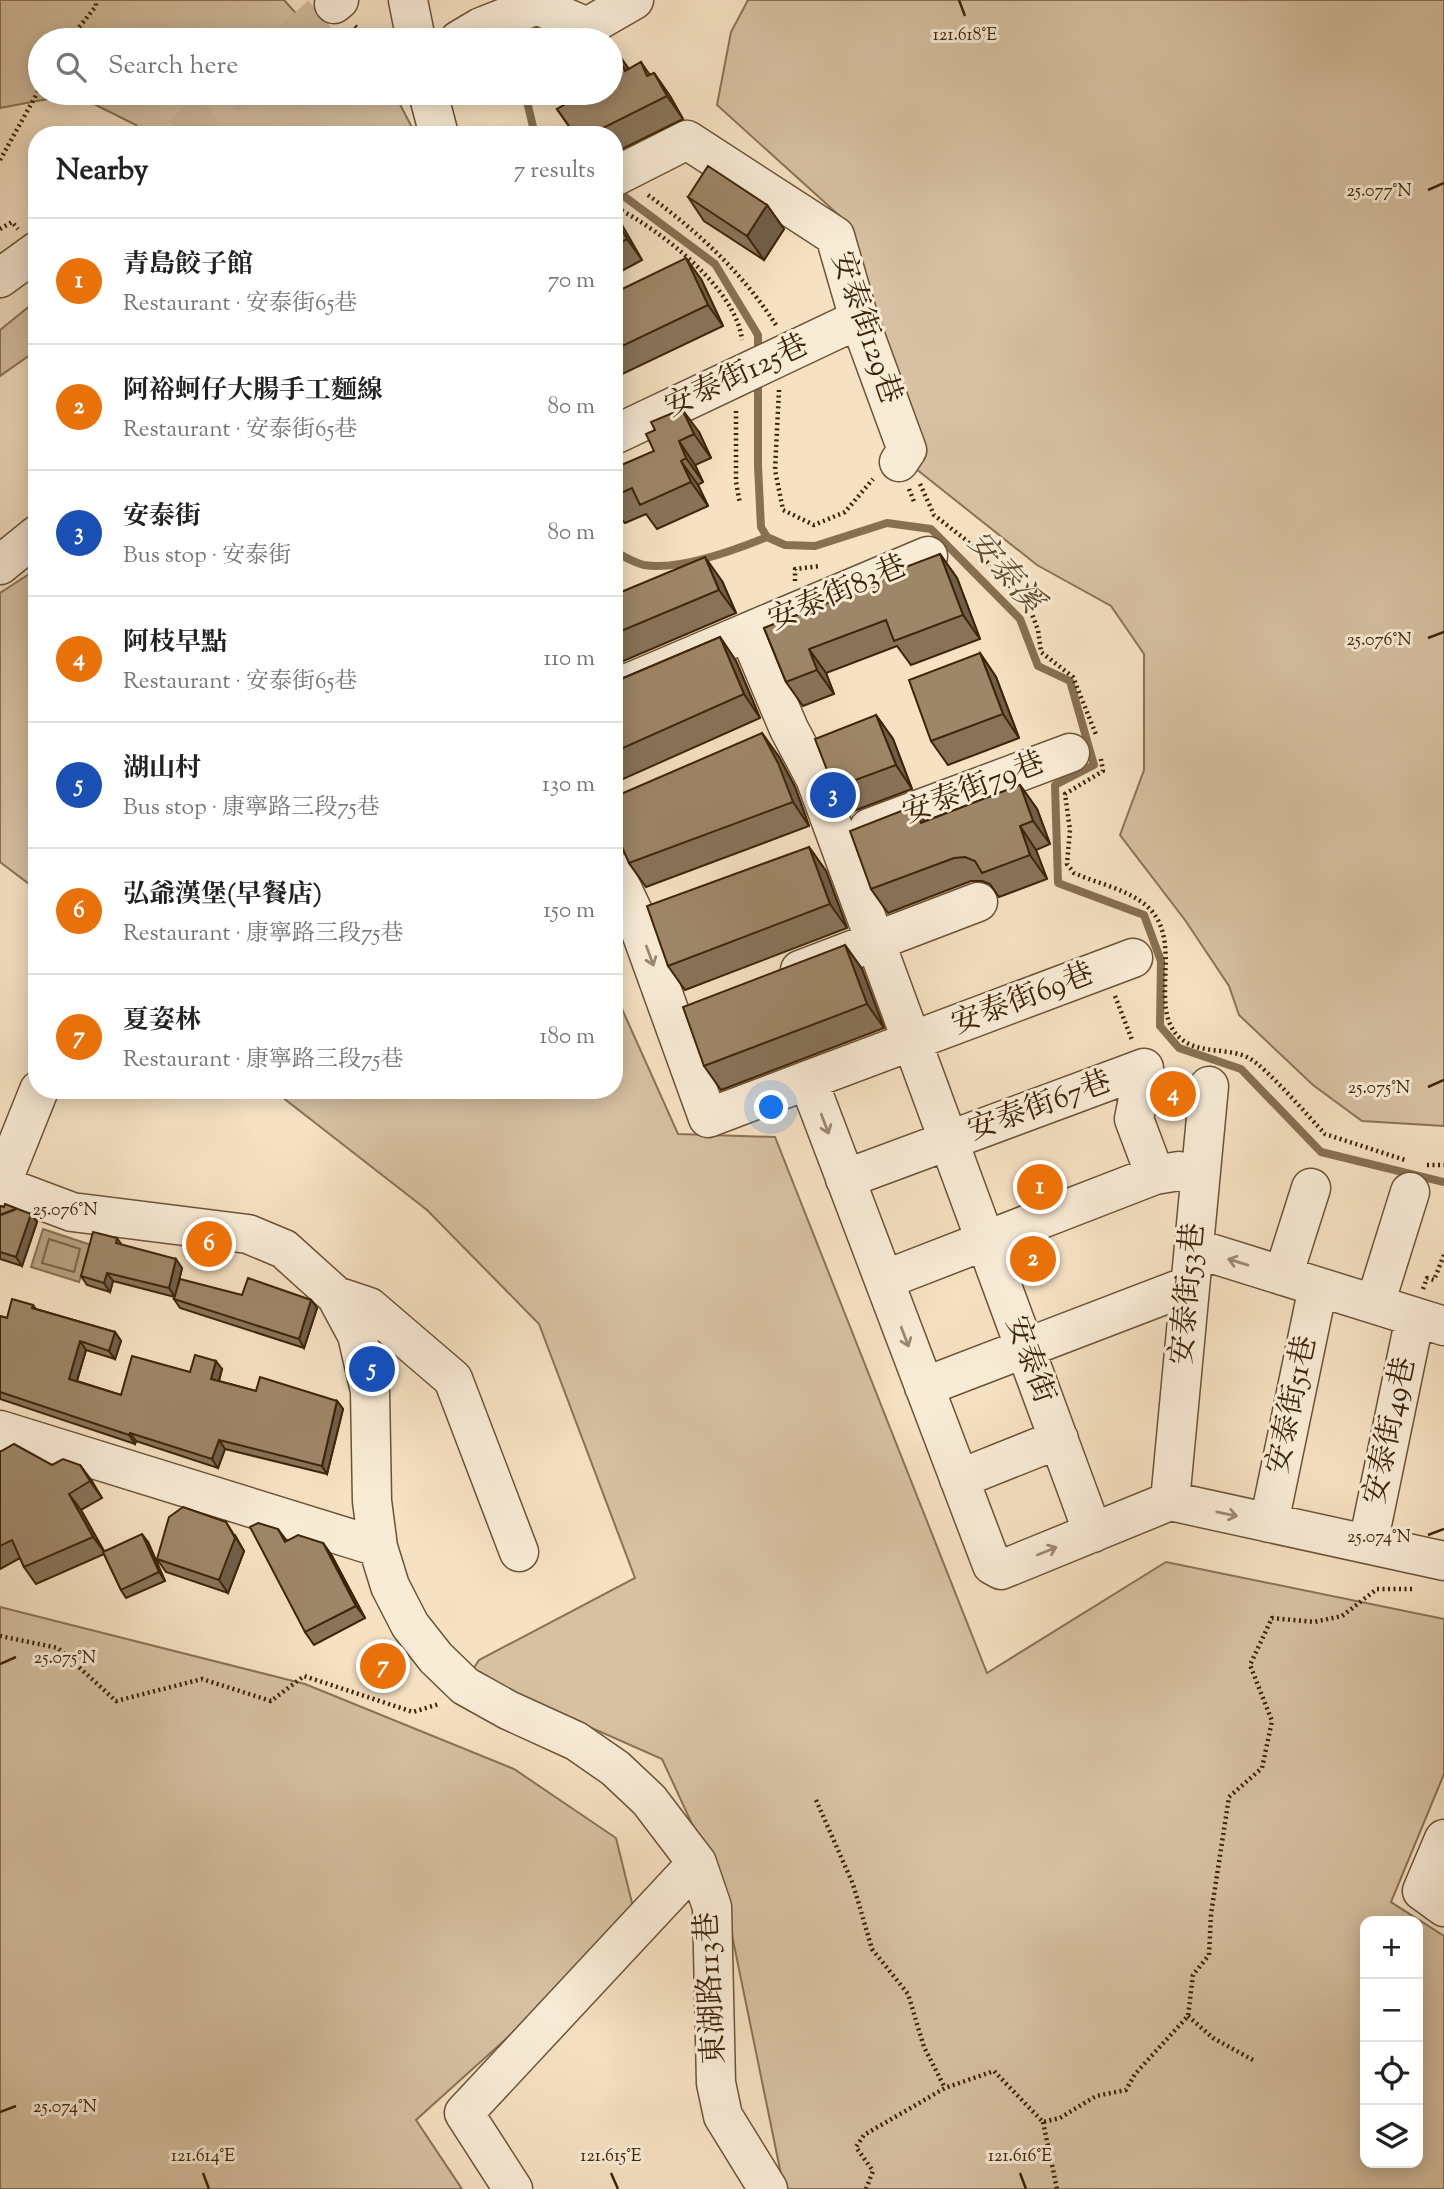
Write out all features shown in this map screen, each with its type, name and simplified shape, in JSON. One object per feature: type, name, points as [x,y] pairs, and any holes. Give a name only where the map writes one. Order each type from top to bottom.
[{"type":"street","points":[[408,0],[413,28]]},
{"type":"street","points":[[479,28],[537,5],[587,27],[634,0]]},
{"type":"street","points":[[431,105],[437,126]]},
{"type":"street","name":"安泰街129巷","points":[[623,181],[687,140],[835,236],[859,319],[907,450],[899,462]]},
{"type":"street","points":[[0,278],[28,258]]},
{"type":"street","name":"安泰街125巷","points":[[623,431],[859,319]]},
{"type":"street","points":[[0,565],[28,543]]},
{"type":"street","name":"安泰街83巷","points":[[748,632],[928,556]]},
{"type":"street","points":[[623,685],[748,632]]},
{"type":"street","name":"安泰街","points":[[748,632],[789,729],[815,778],[1093,1533]]},
{"type":"street","points":[[751,745],[789,729]]},
{"type":"street","name":"安泰街79巷","points":[[800,854],[1070,753]]},
{"type":"street","points":[[623,890],[635,916],[708,1118],[808,1080],[992,1565],[1001,1570],[1170,1501],[1444,1561]]},
{"type":"street","points":[[635,916],[673,901]]},
{"type":"street","points":[[761,985],[978,902]]},
{"type":"street","name":"安泰街69巷","points":[[808,1080],[1133,958]]},
{"type":"street","points":[[672,1018],[710,1004]]},
{"type":"street","name":"安泰街67巷","points":[[949,1140],[1144,1068],[1134,1119],[1156,1175]]},
{"type":"street","name":"安泰街53巷","points":[[1170,1501],[1209,1086]]},
{"type":"street","points":[[34,1099],[0,1185],[72,1212],[248,1234],[284,1249],[336,1296],[369,1307],[453,1379],[519,1552]]},
{"type":"street","points":[[845,1179],[949,1140]]},
{"type":"street","points":[[884,1280],[1156,1175],[1201,1166]]},
{"type":"street","name":"安泰街51巷","points":[[1269,1523],[1311,1188]]},
{"type":"street","points":[[1375,1304],[1410,1192]]},
{"type":"street","points":[[1194,1248],[1429,1321]]},
{"type":"street","points":[[924,1387],[1190,1285]]},
{"type":"street","name":"東湖路113巷","points":[[336,1296],[357,1335],[370,1391],[372,1501],[378,1548],[390,1586],[410,1625],[436,1658],[465,1686],[508,1710],[576,1741],[615,1768],[649,1800],[697,1863],[712,1907],[716,2083],[723,2116],[768,2189]]},
{"type":"street","name":"安泰街49巷","points":[[1368,1545],[1429,1321]]},
{"type":"street","points":[[0,1430],[378,1548]]},
{"type":"street","points":[[959,1479],[1059,1439]]},
{"type":"street","points":[[1444,1839],[1422,1891],[1444,1907]]},
{"type":"street","points":[[513,2189],[464,2113],[697,1863]]},
{"type":"path","points":[[79,28],[96,6],[96,0]]},
{"type":"path","points":[[0,160],[31,105]]},
{"type":"path","points":[[623,189],[697,231],[729,263],[765,309],[792,351],[779,384],[774,438],[775,470],[783,510],[814,525],[824,521],[845,512],[877,475],[899,462],[918,481],[934,515],[966,540],[1022,596],[1034,617],[1041,652],[1073,677],[1095,725],[1103,771],[1065,794],[1070,830],[1067,864],[1074,873],[1142,902],[1156,917],[1166,951],[1167,1017],[1172,1029],[1189,1044],[1252,1060],[1325,1134],[1336,1140],[1418,1164],[1444,1165]]},
{"type":"path","points":[[623,192],[727,300],[736,315],[744,354],[735,404],[738,449],[736,482],[740,504]]},
{"type":"path","points":[[1429,1321],[1427,1278],[1434,1280],[1444,1255]]},
{"type":"path","points":[[1043,2122],[1060,2118],[1096,2095],[1126,2090],[1135,2074],[1188,2016],[1193,1975],[1209,1955],[1210,1914],[1229,1797],[1262,1768],[1272,1721],[1250,1665],[1272,1619],[1314,1622],[1342,1616],[1377,1589],[1417,1589]]},
{"type":"path","points":[[0,1636],[58,1648],[116,1701],[202,1679],[271,1701],[304,1676],[413,1712],[434,1707],[465,1686]]},
{"type":"path","points":[[817,1800],[853,1884],[872,1949],[908,1994],[924,2047],[946,2088]]},
{"type":"path","points":[[1188,2016],[1213,2038],[1253,2060]]},
{"type":"path","points":[[866,2189],[873,2171],[856,2147],[864,2135],[946,2088],[994,2071],[1043,2122],[1057,2189]]},
{"type":"shaded area","points":[[0,0],[284,0],[309,28],[28,28],[28,103],[0,108]]},
{"type":"shaded area","points":[[748,0],[1444,0],[1444,1126],[1362,1121],[1313,1085],[1239,1015],[1229,986],[1185,920],[1120,835],[1144,770],[1144,654],[1111,606],[1037,565],[906,461],[842,218],[717,105],[731,32]]},
{"type":"shaded area","points":[[96,105],[400,105],[411,126],[137,126]]},
{"type":"shaded area","points":[[28,307],[28,356],[0,376],[0,330]]},
{"type":"shaded area","points":[[28,575],[28,883],[0,862],[0,593]]},
{"type":"shaded area","points":[[623,1011],[678,1134],[775,1137],[987,1673],[1166,1562],[1444,1619],[1444,1774],[1391,1902],[1413,1916],[1360,1916],[1360,2168],[1423,2168],[1423,1923],[1444,1936],[1444,2189],[784,2189],[723,1891],[662,1759],[470,1674],[479,1660],[635,1578],[539,1324],[427,1210],[285,1099],[623,1099]]},
{"type":"shaded area","points":[[0,1607],[305,1684],[514,1769],[616,1838],[634,1911],[558,1992],[416,2120],[462,2189],[0,2189]]},
{"type":"water","points":[[43,1229],[91,1245],[79,1282],[31,1267]]},
{"type":"building","points":[[641,62],[647,76],[654,73],[667,96],[607,126],[569,126],[557,109],[564,105],[623,105],[623,67],[625,71]]},
{"type":"building","points":[[708,166],[767,205],[747,236],[688,197]]},
{"type":"building","points":[[686,258],[708,305],[623,346],[623,289]]},
{"type":"building","points":[[682,409],[694,434],[679,441],[686,458],[681,461],[691,482],[640,505],[632,488],[623,492],[623,464],[654,451],[646,434],[655,430],[651,422]]},
{"type":"building","points":[[940,554],[963,615],[894,641],[886,620],[809,649],[817,670],[786,682],[764,628],[873,585],[871,580]]},
{"type":"building","points":[[705,557],[719,590],[623,630],[623,591]]},
{"type":"building","points":[[720,637],[744,694],[623,748],[623,678]]},
{"type":"building","points":[[980,653],[1003,714],[931,741],[909,680]]},
{"type":"building","points":[[876,715],[896,765],[834,788],[815,739]]},
{"type":"building","points":[[762,733],[778,763],[793,802],[629,863],[623,849],[623,793]]},
{"type":"building","points":[[1020,785],[1033,821],[1020,826],[1030,855],[982,873],[975,861],[965,857],[954,858],[871,889],[850,831],[914,806],[921,823]]},
{"type":"building","points":[[809,847],[830,904],[668,966],[647,906]]},
{"type":"building","points":[[845,945],[867,1004],[704,1066],[683,1007]]},
{"type":"building","points":[[1157,1075],[1168,1076],[1168,1082],[1181,1083],[1178,1108],[1151,1106]]},
{"type":"building","points":[[5,1204],[31,1214],[16,1257],[0,1252],[0,1206],[4,1207]]},
{"type":"building","points":[[93,1232],[117,1238],[116,1243],[176,1259],[169,1288],[107,1273],[104,1283],[81,1276]]},
{"type":"building","points":[[248,1278],[311,1300],[299,1339],[174,1299],[180,1279],[242,1295]]},
{"type":"building","points":[[12,1299],[33,1305],[32,1308],[115,1332],[109,1351],[80,1341],[69,1379],[121,1395],[132,1356],[190,1372],[195,1355],[216,1361],[211,1379],[256,1391],[260,1377],[337,1401],[322,1466],[219,1440],[212,1459],[130,1433],[129,1435],[0,1392],[0,1316],[7,1318]]},
{"type":"building","points":[[14,1444],[52,1465],[63,1459],[80,1465],[90,1481],[69,1494],[93,1537],[24,1567],[12,1540],[0,1546],[0,1452]]},
{"type":"building","points":[[183,1507],[226,1522],[235,1538],[219,1580],[157,1559],[169,1517]]},
{"type":"building","points":[[258,1523],[278,1529],[285,1542],[298,1535],[323,1543],[356,1606],[305,1632],[250,1527]]},
{"type":"building","points":[[142,1534],[159,1572],[121,1590],[103,1552]]},
{"type":"waterway","name":"安泰溪","points":[[528,105],[533,126]]},
{"type":"waterway","name":"安泰溪","points":[[625,197],[715,264],[758,335],[758,354]]},
{"type":"waterway","name":"安泰溪","points":[[758,377],[761,527],[767,537],[785,545],[815,546],[887,523],[931,529],[1020,619],[1038,666],[1070,681],[1094,765],[1055,785],[1058,883],[1144,915],[1161,961],[1160,1026],[1179,1048],[1241,1069],[1321,1152],[1444,1182]]},
{"type":"waterway","points":[[623,556],[644,565],[673,565],[723,553],[767,537]]},
{"type":"tunnel","points":[[306,28],[334,4]]},
{"type":"tunnel","points":[[192,126],[216,105]]},
{"type":"place","name":"安泰街","points":[[833,795]]},
{"type":"place","name":"阿枝早點","points":[[1173,1094]]},
{"type":"place","name":"青島餃子館","points":[[1040,1187]]},
{"type":"place","name":"弘爺漢堡(早餐店)","points":[[209,1244]]},
{"type":"place","name":"阿裕蚵仔大腸手工麵線","points":[[1033,1259]]},
{"type":"place","name":"湖山村","points":[[372,1369]]},
{"type":"place","name":"夏姿林","points":[[383,1666]]}]
